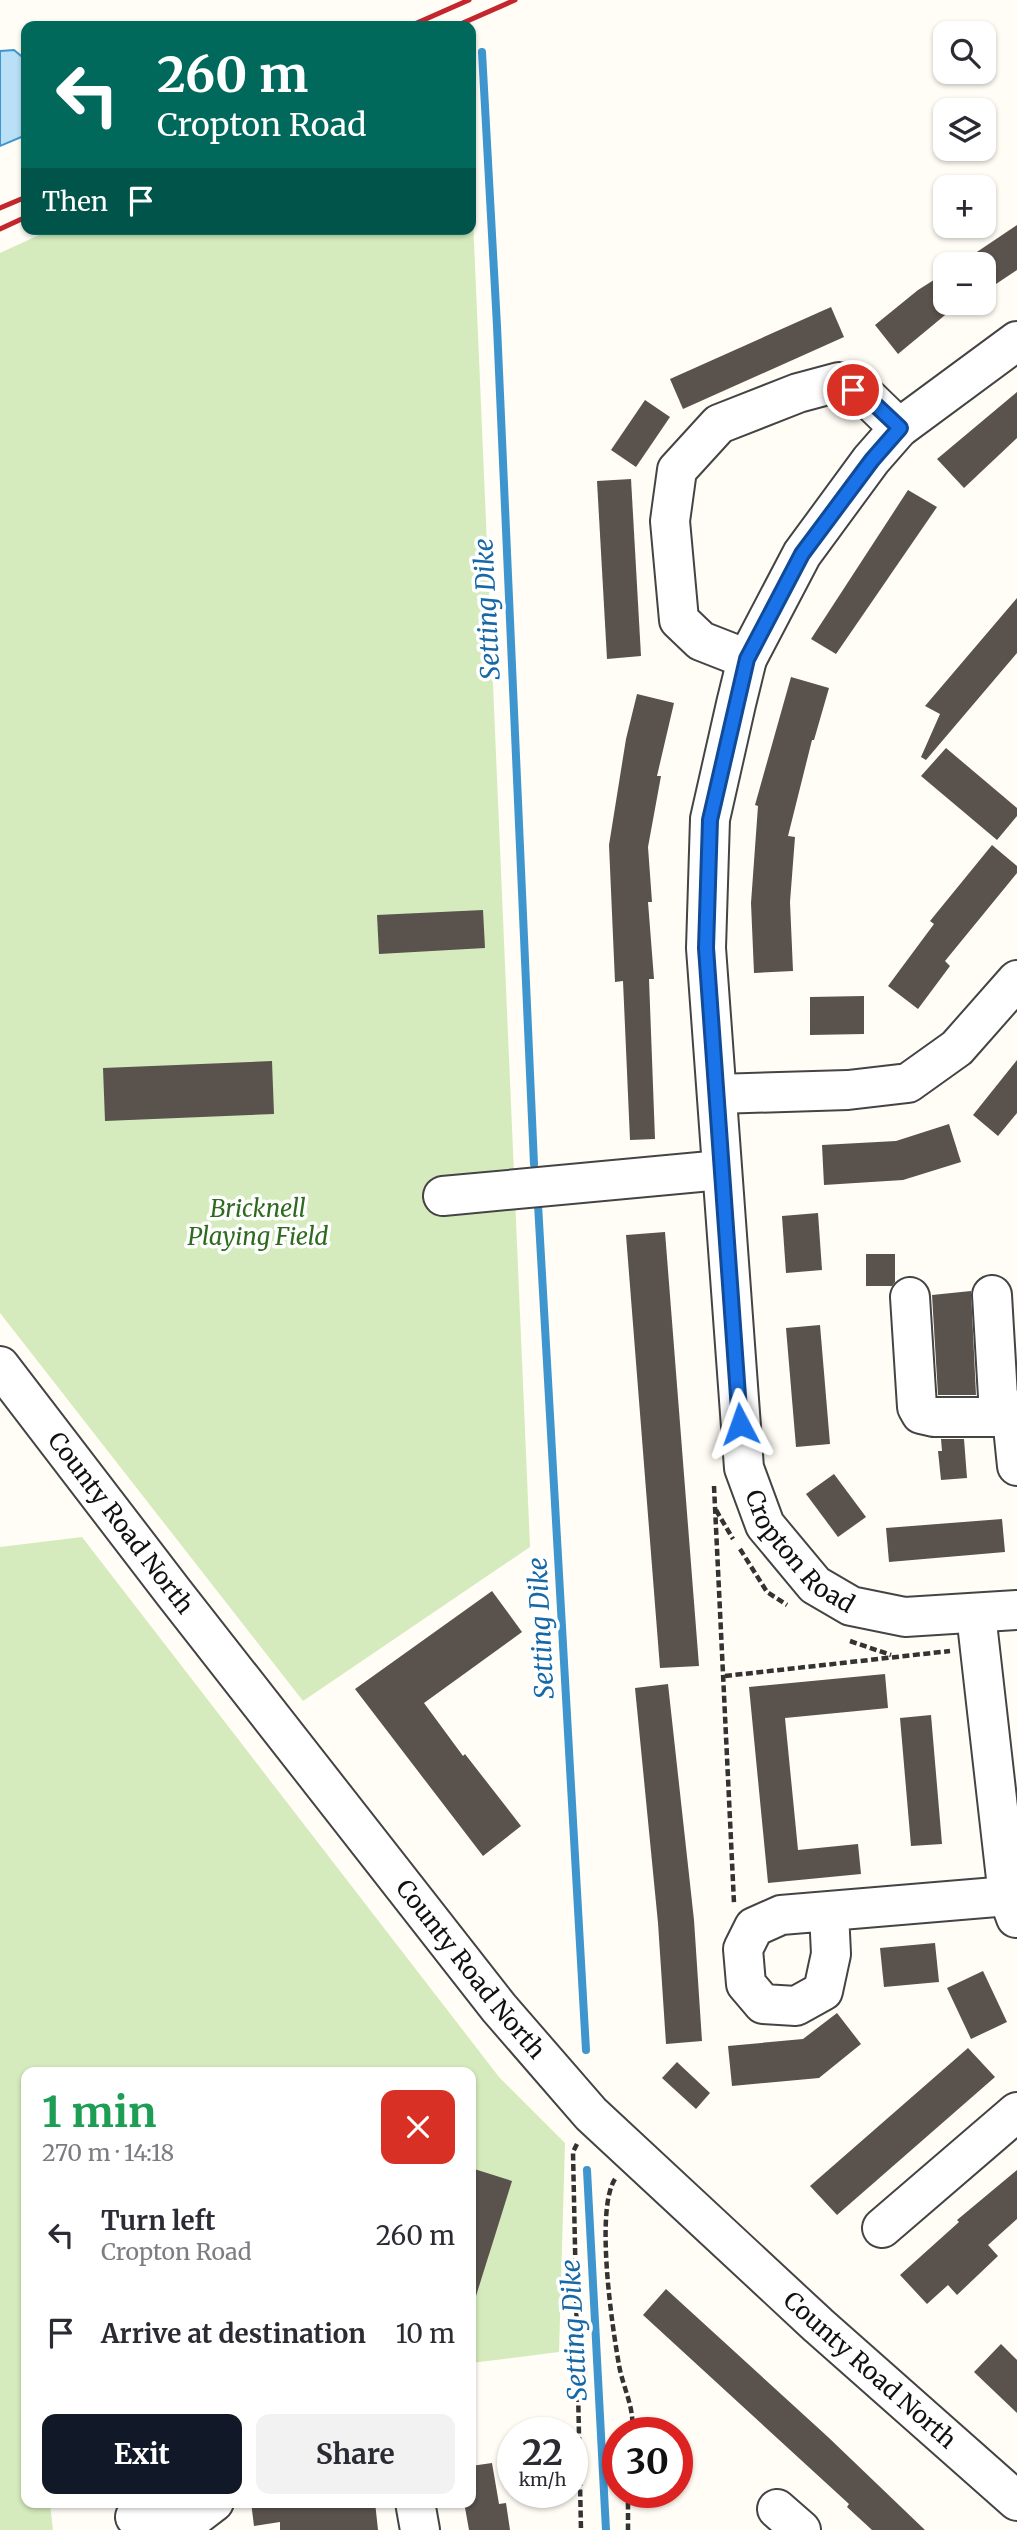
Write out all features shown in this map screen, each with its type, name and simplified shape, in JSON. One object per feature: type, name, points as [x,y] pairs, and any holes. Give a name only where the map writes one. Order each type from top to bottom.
[{"type":"street","name":"Cropton Road","points":[[1017,341],[900,428],[872,460],[802,554],[747,659],[710,820],[706,948],[744,1468],[765,1525],[816,1585],[851,1606],[977,1631],[1017,1610]]},
{"type":"street","points":[[747,659],[701,641],[679,621],[670,521],[677,470],[719,424],[798,393],[839,382],[867,397],[900,428]]},
{"type":"street","points":[[718,1094],[848,1090],[908,1083],[957,1048],[1017,980]]},
{"type":"street","points":[[443,1196],[721,1170]]},
{"type":"street","points":[[992,1295],[998,1397],[1014,1417],[1017,1466]]},
{"type":"street","points":[[910,1297],[917,1407],[921,1414],[934,1417],[1014,1417]]},
{"type":"street","name":"County Road North","points":[[0,1366],[499,2008],[591,2114],[818,2325],[1017,2501]]},
{"type":"street","points":[[829,1912],[831,1954],[823,1991],[796,2006],[763,2004],[746,1983],[743,1949],[754,1927],[781,1915],[829,1912],[1012,1908],[977,1631]]},
{"type":"street","points":[[882,2228],[1017,2112]]},
{"type":"street","points":[[135,2517],[180,2529],[206,2508]]},
{"type":"street","points":[[416,2508],[420,2530]]},
{"type":"path","points":[[714,1482],[725,1675],[733,1901],[743,1949]]},
{"type":"path","points":[[725,1675],[977,1631]]},
{"type":"path","points":[[581,2530],[573,2152],[591,2114]]},
{"type":"path","points":[[632,2152],[609,2188],[604,2231],[619,2367],[632,2408],[632,2417]]},
{"type":"path","points":[[628,2508],[628,2530]]},
{"type":"green space","name":"Bricknell Playing Field","points":[[39,235],[474,235],[530,1547],[303,1701],[0,1313],[0,253]]},
{"type":"green space","points":[[82,1537],[499,2077],[565,2143],[559,2352],[476,2362],[476,2067],[21,2067],[21,2508],[51,2508],[53,2530],[0,2530],[0,1547]]},
{"type":"water","points":[[14,50],[21,56],[21,137],[0,146],[0,51]]},
{"type":"building","points":[[1017,225],[1017,270],[996,284],[996,252],[977,252]]},
{"type":"building","points":[[933,281],[933,315],[945,315],[898,354],[875,325]]},
{"type":"building","points":[[831,307],[844,337],[683,409],[670,379]]},
{"type":"building","points":[[1017,392],[1017,438],[964,488],[937,459]]},
{"type":"building","points":[[645,400],[670,417],[636,467],[611,450]]},
{"type":"building","points":[[631,479],[641,656],[607,659],[597,481]]},
{"type":"building","points":[[908,490],[937,507],[836,654],[811,639]]},
{"type":"building","points":[[1017,598],[1017,653],[926,760],[921,757],[940,714],[925,706]]},
{"type":"building","points":[[791,677],[829,688],[812,740],[788,836],[795,837],[790,902],[793,971],[754,973],[751,903],[758,806],[755,805]]},
{"type":"building","points":[[637,694],[674,703],[657,776],[661,776],[648,847],[652,902],[648,902],[654,979],[649,979],[655,1139],[630,1140],[623,981],[615,982],[609,845],[626,739]]},
{"type":"building","points":[[946,748],[1017,808],[1017,816],[997,840],[921,776]]},
{"type":"building","points":[[992,845],[1017,866],[1017,873],[945,961],[950,966],[918,1009],[888,986],[934,924],[930,921]]},
{"type":"building","points":[[483,910],[485,948],[379,954],[377,915]]},
{"type":"building","points":[[864,996],[864,1034],[810,1035],[810,997]]},
{"type":"building","points":[[1017,1060],[1017,1113],[998,1136],[973,1115]]},
{"type":"building","points":[[272,1061],[274,1114],[105,1121],[103,1068]]},
{"type":"building","points":[[949,1124],[961,1162],[903,1180],[824,1185],[822,1145],[896,1141]]},
{"type":"building","points":[[818,1213],[822,1270],[786,1273],[782,1216]]},
{"type":"building","points":[[665,1232],[699,1666],[660,1668],[626,1235]]},
{"type":"building","points":[[866,1254],[895,1254],[895,1282],[892,1286],[866,1286]]},
{"type":"building","points":[[971,1291],[976,1395],[938,1395],[932,1295]]},
{"type":"building","points":[[820,1325],[830,1444],[796,1447],[786,1328]]},
{"type":"building","points":[[941,1439],[964,1439],[967,1478],[941,1480],[938,1451],[942,1451]]},
{"type":"building","points":[[834,1474],[866,1517],[838,1537],[806,1494]]},
{"type":"building","points":[[1002,1519],[1005,1552],[889,1562],[886,1528]]},
{"type":"building","points":[[492,1591],[522,1632],[424,1703],[463,1756],[465,1754],[521,1826],[483,1856],[355,1689]]},
{"type":"building","points":[[885,1674],[888,1708],[785,1718],[798,1850],[858,1844],[861,1874],[768,1883],[749,1687]]},
{"type":"building","points":[[668,1684],[694,1920],[702,2041],[666,2044],[658,1923],[635,1688]]},
{"type":"building","points":[[931,1715],[942,1844],[911,1846],[900,1718]]},
{"type":"building","points":[[935,1943],[939,1982],[884,1987],[880,1948]]},
{"type":"building","points":[[983,1971],[1007,2022],[971,2039],[947,1988]]},
{"type":"building","points":[[837,2013],[861,2044],[819,2078],[732,2086],[728,2046],[803,2039]]},
{"type":"building","points":[[968,2048],[995,2077],[837,2215],[810,2186]]},
{"type":"building","points":[[677,2062],[710,2093],[696,2109],[662,2078]]},
{"type":"building","points":[[476,2170],[512,2181],[476,2296]]},
{"type":"building","points":[[1017,2170],[1017,2219],[988,2245],[998,2256],[957,2295],[948,2285],[927,2304],[900,2275],[959,2222],[957,2220]]},
{"type":"building","points":[[666,2289],[925,2530],[872,2530],[847,2507],[849,2504],[643,2315]]},
{"type":"building","points":[[1001,2344],[1017,2360],[1017,2413],[974,2372]]},
{"type":"building","points":[[492,2463],[497,2508],[507,2508],[510,2530],[469,2530],[465,2508],[476,2508],[476,2465]]},
{"type":"building","points":[[252,2508],[376,2508],[378,2530],[280,2530],[280,2522],[254,2526]]},
{"type":"waterway","name":"Setting Dike","points":[[482,52],[497,326],[534,1164]]},
{"type":"waterway","name":"Setting Dike","points":[[538,1204],[586,2050]]},
{"type":"waterway","name":"Setting Dike","points":[[587,2170],[606,2530]]},
{"type":"railway","points":[[421,21],[469,0]]},
{"type":"railway","points":[[467,21],[515,0]]},
{"type":"railway","points":[[0,208],[21,199]]},
{"type":"railway","points":[[0,229],[21,219]]},
{"type":"route","points":[[740,1424],[706,948],[710,820],[747,659],[802,554],[872,460],[900,428],[867,397],[853,390]]}]
